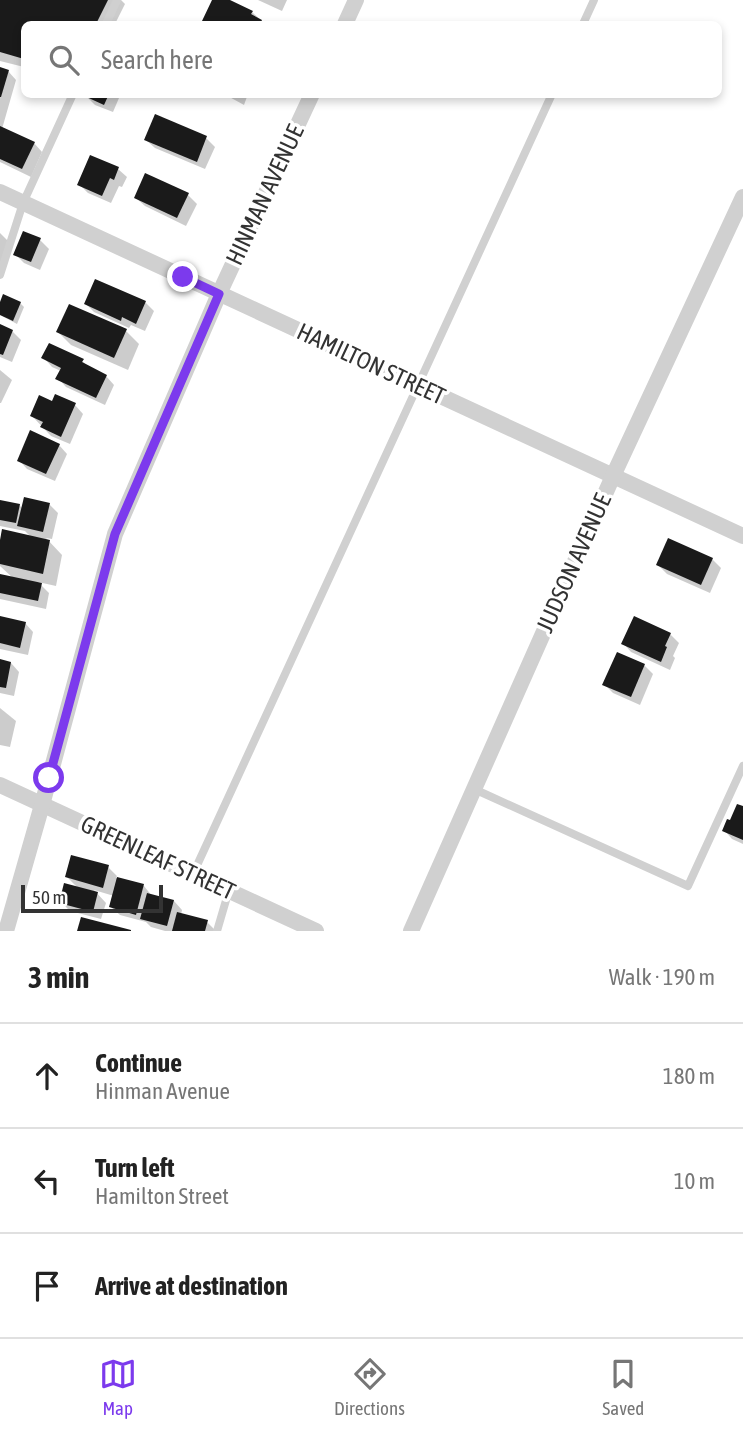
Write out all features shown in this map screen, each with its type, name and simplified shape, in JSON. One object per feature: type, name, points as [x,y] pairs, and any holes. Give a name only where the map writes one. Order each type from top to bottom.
[{"type":"street","points":[[346,21],[356,0]]},
{"type":"street","name":"HINMAN AVENUE","points":[[6,931],[115,534],[219,294],[310,98]]},
{"type":"street","name":"HAMILTON STREET","points":[[0,192],[743,536]]},
{"type":"street","name":"JUDSON AVENUE","points":[[411,931],[613,476],[743,197]]},
{"type":"street","name":"GREENLEAF STREET","points":[[0,785],[316,931]]},
{"type":"lane","points":[[107,21],[117,0]]},
{"type":"lane","points":[[584,21],[594,0]]},
{"type":"lane","points":[[0,275],[23,203],[71,98]]},
{"type":"lane","points":[[193,874],[549,98]]},
{"type":"lane","points":[[474,789],[688,886],[743,766]]},
{"type":"lane","points":[[217,931],[229,890]]},
{"type":"building","points":[[0,0],[108,0],[98,21],[21,21],[21,58],[0,52]]},
{"type":"building","points":[[212,0],[230,0],[253,11],[251,14],[262,20],[262,21],[202,21]]},
{"type":"building","points":[[0,67],[9,70],[1,97],[0,97]]},
{"type":"building","points":[[89,98],[107,98],[104,105]]},
{"type":"building","points":[[155,114],[207,136],[197,162],[144,140]]},
{"type":"building","points":[[0,126],[35,142],[22,169],[0,159]]},
{"type":"building","points":[[90,155],[119,167],[114,180],[110,178],[102,196],[77,185]]},
{"type":"building","points":[[145,173],[189,193],[177,218],[134,198]]},
{"type":"building","points":[[23,231],[41,238],[31,262],[13,255]]},
{"type":"building","points":[[95,279],[146,301],[136,324],[122,317],[121,321],[84,304]]},
{"type":"building","points":[[3,294],[21,302],[13,321],[0,315]]},
{"type":"building","points":[[69,304],[127,329],[114,358],[56,332]]},
{"type":"building","points":[[0,324],[13,330],[3,355],[0,354]]},
{"type":"building","points":[[49,343],[84,359],[82,362],[107,375],[96,398],[55,379],[61,368],[41,358]]},
{"type":"building","points":[[55,394],[76,403],[61,437],[40,427],[43,422],[30,416],[39,395],[52,401]]},
{"type":"building","points":[[30,430],[60,444],[46,474],[17,461]]},
{"type":"building","points":[[24,497],[50,503],[43,532],[17,526]]},
{"type":"building","points":[[0,500],[20,504],[16,523],[0,520]]},
{"type":"building","points":[[2,529],[50,540],[43,574],[0,564]]},
{"type":"building","points":[[668,538],[713,558],[701,585],[656,565]]},
{"type":"building","points":[[0,574],[42,583],[38,601],[0,593]]},
{"type":"building","points":[[0,616],[26,622],[20,648],[0,643]]},
{"type":"building","points":[[634,616],[671,633],[661,662],[621,644]]},
{"type":"building","points":[[617,652],[645,664],[631,697],[602,685]]},
{"type":"building","points":[[0,659],[11,662],[6,688],[0,687]]},
{"type":"building","points":[[737,804],[743,806],[743,840],[722,831]]},
{"type":"building","points":[[71,855],[109,865],[103,888],[65,877]]},
{"type":"building","points":[[117,877],[144,884],[136,915],[109,907]]},
{"type":"building","points":[[64,883],[98,892],[93,912],[59,903]]},
{"type":"building","points":[[147,893],[174,900],[167,926],[140,919]]},
{"type":"building","points":[[177,912],[208,920],[205,931],[172,931]]},
{"type":"building","points":[[81,917],[131,930],[131,931],[77,931]]},
{"type":"route","points":[[49,778],[115,534],[219,294],[183,277]]}]
